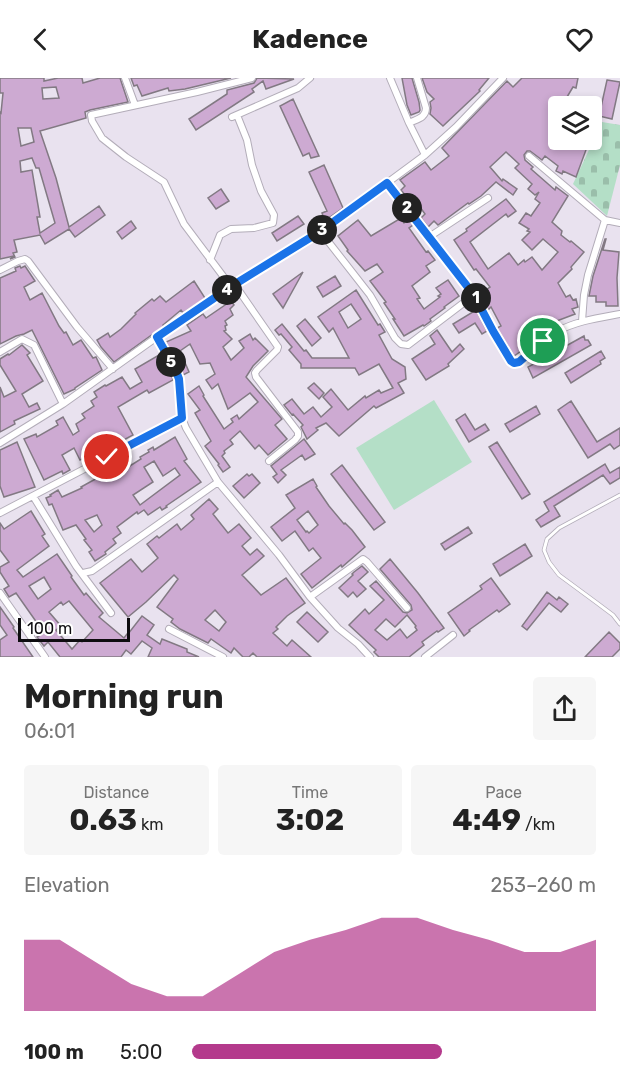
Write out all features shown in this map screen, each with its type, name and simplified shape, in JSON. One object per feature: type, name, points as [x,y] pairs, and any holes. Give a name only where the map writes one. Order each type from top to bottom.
[{"type":"street","points":[[125,78],[135,105]]},
{"type":"street","points":[[252,78],[91,115],[102,138],[164,182],[184,224],[223,276],[234,285],[278,347],[255,373],[298,436],[269,461]]},
{"type":"street","points":[[210,260],[220,235],[231,229],[254,228],[273,223],[274,215],[261,191],[247,140],[235,116],[298,88],[310,78]]},
{"type":"street","points":[[390,78],[425,155]]},
{"type":"street","points":[[409,123],[426,113],[417,78]]},
{"type":"street","points":[[0,442],[63,404],[234,285],[321,231],[425,155],[456,127],[503,78]]},
{"type":"street","points":[[529,156],[605,220],[620,222]]},
{"type":"street","points":[[387,183],[474,295],[493,331],[514,363],[519,362],[553,333],[582,321],[620,314]]},
{"type":"street","points":[[429,237],[488,198]]},
{"type":"street","points":[[582,321],[588,275],[605,220]]},
{"type":"street","points":[[321,231],[370,295],[395,338],[401,344],[408,345],[474,295]]},
{"type":"street","points":[[0,270],[18,261],[25,259],[28,261],[77,327],[113,369]]},
{"type":"street","points":[[157,337],[179,379],[182,418],[186,428],[218,482],[279,555],[310,597],[338,628],[370,657]]},
{"type":"street","points":[[0,352],[22,339],[34,345],[63,404]]},
{"type":"street","points":[[0,513],[182,418]]},
{"type":"street","points":[[82,573],[92,571],[218,482]]},
{"type":"street","points":[[33,496],[76,566],[111,613]]},
{"type":"street","points":[[310,597],[363,559],[407,608]]},
{"type":"street","points":[[0,593],[44,657]]},
{"type":"street","points":[[169,629],[223,657]]},
{"type":"street","points":[[425,657],[453,635]]},
{"type":"lane","points":[[620,495],[559,528],[547,539],[544,550],[549,562],[559,575],[605,609],[620,624]]},
{"type":"green space","points":[[602,122],[620,125],[620,165],[607,216],[573,184],[589,150],[602,150]]},
{"type":"green space","points":[[434,400],[472,462],[394,510],[356,448]]},
{"type":"building","points":[[0,78],[44,78],[44,81],[58,78],[82,78],[83,83],[100,78],[120,78],[128,102],[90,110],[85,112],[86,118],[40,131],[69,227],[99,206],[105,215],[75,237],[69,229],[45,244],[40,235],[14,240],[17,252],[13,253],[15,257],[10,259],[14,256],[0,259],[0,112],[3,93],[0,93]],"holes":[[[56,87],[59,98],[43,99],[42,88]],[[18,128],[31,128],[34,142],[21,146]],[[32,158],[36,168],[39,168],[55,223],[40,233],[37,217],[40,217],[32,170],[21,172],[20,161]]]},
{"type":"building","points":[[131,78],[231,78],[185,89],[169,91],[168,88],[142,96]]},
{"type":"building","points":[[257,78],[294,79],[266,89],[263,81],[252,89],[254,92],[196,130],[189,119],[227,94],[227,90],[254,83]]},
{"type":"building","points":[[402,78],[412,78],[419,102],[419,112],[411,115],[407,105]]},
{"type":"building","points":[[422,78],[489,78],[480,91],[443,126],[430,114],[430,102],[434,99],[427,92]]},
{"type":"building","points":[[522,78],[578,78],[576,88],[573,87],[568,96],[548,96],[548,150],[586,150],[576,177],[563,171],[562,174],[556,171],[558,166],[545,156],[542,160],[530,151],[524,155],[525,160],[533,167],[531,169],[555,190],[556,187],[568,196],[552,222],[562,231],[561,235],[584,252],[558,283],[566,297],[570,295],[573,300],[576,299],[578,307],[572,309],[575,314],[546,325],[548,328],[535,336],[537,340],[514,356],[497,328],[501,326],[491,307],[488,310],[480,294],[490,287],[476,269],[474,270],[454,240],[506,199],[516,211],[508,217],[506,214],[470,242],[488,269],[509,253],[518,265],[532,257],[542,270],[558,252],[543,239],[532,250],[522,240],[530,232],[527,231],[529,229],[519,223],[526,213],[531,216],[540,203],[535,199],[539,192],[535,195],[528,189],[532,184],[515,168],[519,164],[506,152],[490,167],[502,181],[503,179],[517,189],[513,195],[496,182],[481,196],[438,225],[434,221],[428,227],[421,218],[425,214],[417,203],[414,206],[401,190],[405,186],[400,180],[425,162],[431,170],[449,156],[442,148],[507,81],[513,87]]},
{"type":"building","points":[[607,80],[620,82],[612,119],[602,117],[602,102]]},
{"type":"building","points":[[293,99],[319,156],[311,158],[309,153],[303,156],[280,106]]},
{"type":"building","points":[[324,165],[343,208],[324,219],[322,213],[327,211],[309,172]]},
{"type":"building","points":[[221,189],[229,201],[216,209],[208,198]]},
{"type":"building","points":[[298,216],[304,224],[277,241],[272,233]]},
{"type":"building","points":[[401,218],[404,223],[409,219],[413,225],[409,228],[426,252],[428,251],[435,260],[426,266],[430,272],[412,286],[424,309],[440,297],[438,296],[441,294],[436,288],[448,280],[459,296],[430,319],[431,321],[404,336],[384,303],[386,302],[370,281],[383,272],[377,264],[365,271],[347,251],[338,236],[358,220],[371,236]]},
{"type":"building","points":[[131,221],[136,228],[122,239],[117,232]]},
{"type":"building","points":[[605,239],[603,250],[619,252],[618,306],[606,306],[606,302],[596,302],[596,296],[589,296]]},
{"type":"building","points":[[20,266],[21,268],[25,266],[35,281],[24,287],[30,300],[42,293],[59,326],[64,333],[66,332],[73,345],[81,340],[93,358],[96,357],[102,370],[64,394],[32,330],[0,344],[0,278],[16,271],[15,268]]},
{"type":"building","points":[[303,272],[283,308],[273,294]]},
{"type":"building","points":[[335,276],[341,286],[323,297],[317,287]]},
{"type":"building","points":[[194,281],[205,298],[200,302],[183,313],[181,310],[164,326],[114,362],[101,347],[97,340],[108,333],[110,337],[121,329],[152,299],[154,301],[160,296],[166,302]]},
{"type":"building","points":[[356,290],[385,332],[379,335],[392,359],[405,367],[406,379],[398,383],[404,393],[376,408],[374,406],[339,436],[326,423],[316,428],[318,430],[307,439],[301,427],[303,425],[284,405],[292,399],[304,414],[313,407],[321,417],[332,407],[323,397],[331,389],[348,410],[365,396],[366,398],[379,390],[381,393],[393,388],[379,364],[359,375],[355,368],[301,368],[301,364],[289,350],[292,347],[275,330],[282,324],[312,358],[349,358],[333,328],[329,332],[318,317]],"holes":[[[351,304],[361,319],[348,328],[339,312]]]},
{"type":"building","points":[[231,301],[234,305],[230,309],[233,315],[225,321],[227,325],[224,331],[232,339],[223,347],[231,360],[244,348],[239,341],[250,334],[253,340],[255,338],[268,351],[246,377],[282,419],[275,425],[287,439],[268,455],[259,445],[255,449],[240,431],[230,440],[233,444],[224,451],[222,456],[230,467],[223,472],[205,446],[211,441],[195,413],[200,410],[188,394],[199,386],[224,429],[233,422],[231,419],[237,415],[239,419],[258,402],[250,393],[228,409],[218,384],[212,389],[206,380],[215,374],[210,363],[200,364],[190,344],[180,351],[189,372],[183,375],[166,342],[191,331],[187,325],[203,314],[206,318]]},
{"type":"building","points":[[476,310],[487,331],[482,334],[475,323],[459,333],[453,324]]},
{"type":"building","points":[[305,319],[321,338],[312,346],[297,326]]},
{"type":"building","points":[[437,330],[452,352],[460,344],[464,349],[448,364],[449,366],[426,380],[412,359],[435,344],[430,336]]},
{"type":"building","points":[[584,336],[591,345],[533,378],[528,367]]},
{"type":"building","points":[[22,345],[30,353],[27,355],[43,381],[22,394],[29,407],[37,403],[40,409],[14,421],[15,424],[0,432],[0,387],[4,397],[16,391],[0,365],[0,359]]},
{"type":"building","points":[[601,351],[605,358],[600,361],[601,364],[571,383],[565,373]]},
{"type":"building","points":[[159,355],[173,380],[149,393],[147,390],[118,407],[133,435],[80,460],[74,448],[62,455],[70,470],[63,474],[62,471],[44,480],[24,439],[36,434],[37,437],[58,425],[56,421],[63,417],[73,435],[79,431],[76,424],[85,418],[82,414],[94,406],[91,401],[97,397],[94,392],[122,377],[130,389],[142,382],[135,369]]},
{"type":"building","points":[[314,383],[324,393],[319,399],[308,388]]},
{"type":"building","points":[[571,401],[597,442],[620,428],[620,445],[614,449],[610,444],[588,458],[558,410]]},
{"type":"building","points":[[536,406],[540,414],[510,432],[505,424]]},
{"type":"building","points":[[465,414],[475,430],[485,424],[489,430],[469,442],[456,420]]},
{"type":"building","points":[[175,437],[187,459],[184,461],[201,482],[162,510],[160,507],[148,515],[144,510],[138,514],[137,512],[117,527],[121,533],[113,539],[116,543],[105,552],[106,554],[95,561],[89,552],[92,550],[76,525],[63,530],[52,504],[49,505],[46,498],[58,490],[62,497],[82,488],[101,476],[98,472],[106,466],[115,479],[149,452],[148,450],[153,447],[154,450]],"holes":[[[154,461],[163,476],[175,468],[180,475],[140,505],[133,495],[153,482],[144,467]],[[97,515],[102,525],[94,532],[85,520]]]},
{"type":"building","points":[[304,439],[315,454],[305,460],[302,455],[281,470],[286,475],[278,483],[273,477],[277,474],[271,466]]},
{"type":"building","points":[[17,442],[35,487],[4,497],[0,486],[0,450]]},
{"type":"building","points":[[497,442],[530,494],[522,499],[489,447]]},
{"type":"building","points":[[605,464],[610,473],[620,467],[620,478],[610,484],[603,475],[554,506],[560,516],[541,527],[536,520],[549,511],[544,502]]},
{"type":"building","points":[[342,465],[385,522],[374,530],[331,474]]},
{"type":"building","points":[[247,474],[249,476],[252,474],[260,483],[244,498],[233,486]]},
{"type":"building","points":[[313,479],[329,506],[365,547],[312,588],[301,574],[321,558],[313,548],[309,551],[295,531],[282,541],[271,527],[295,508],[286,495]],"holes":[[[308,511],[318,525],[309,533],[297,520]]]},
{"type":"building","points":[[209,499],[218,509],[213,514],[228,533],[239,524],[251,538],[242,546],[250,555],[257,549],[264,556],[242,575],[261,595],[286,578],[305,603],[287,616],[273,633],[287,646],[292,640],[311,657],[257,657],[253,653],[249,657],[243,657],[234,648],[231,653],[211,639],[208,643],[180,629],[171,622],[173,619],[157,607],[178,579],[174,575],[128,617],[100,583],[131,559],[142,572],[158,558],[147,544],[177,524],[181,530],[194,519],[191,515]],"holes":[[[215,610],[226,622],[219,631],[205,620]]]},
{"type":"building","points":[[31,511],[45,534],[42,536],[49,546],[17,570],[23,577],[57,554],[84,595],[86,593],[103,613],[99,617],[124,638],[142,616],[154,625],[147,635],[160,644],[162,639],[187,649],[187,652],[199,657],[148,657],[152,648],[142,641],[131,654],[126,650],[121,657],[60,657],[48,642],[44,646],[37,637],[42,634],[40,632],[42,630],[16,593],[9,597],[4,589],[9,586],[0,572],[0,567],[9,562],[0,550],[0,523],[4,529]],"holes":[[[44,577],[51,589],[38,599],[29,586]],[[69,601],[93,630],[72,649],[56,630],[61,626],[49,612],[61,602],[63,605]]]},
{"type":"building","points":[[468,527],[472,533],[445,550],[441,544]]},
{"type":"building","points":[[525,544],[532,556],[500,576],[493,564]]},
{"type":"building","points":[[390,559],[444,628],[422,642],[424,645],[409,657],[379,657],[374,652],[376,650],[349,625],[365,609],[369,614],[384,600],[370,586],[376,581],[403,612],[407,613],[412,610],[411,605],[380,569]],"holes":[[[407,615],[417,630],[407,638],[400,629],[387,640],[375,630],[386,619],[395,627]]]},
{"type":"building","points":[[362,566],[368,572],[358,581],[366,589],[357,597],[353,592],[348,597],[339,588]]},
{"type":"building","points":[[491,578],[510,604],[499,612],[497,610],[464,636],[448,613],[482,589],[480,586]]},
{"type":"building","points":[[547,592],[557,600],[559,597],[568,604],[561,612],[549,603],[527,630],[522,626]]},
{"type":"building","points":[[0,607],[33,657],[0,657],[0,640],[7,635],[0,625]]},
{"type":"building","points":[[307,612],[328,632],[318,642],[297,622]]},
{"type":"building","points":[[609,632],[620,643],[620,649],[612,657],[585,657]]},
{"type":"route","points":[[107,457],[182,418],[179,379],[157,337],[232,286],[321,231],[387,183],[474,295],[511,361],[519,362],[543,341]]}]
